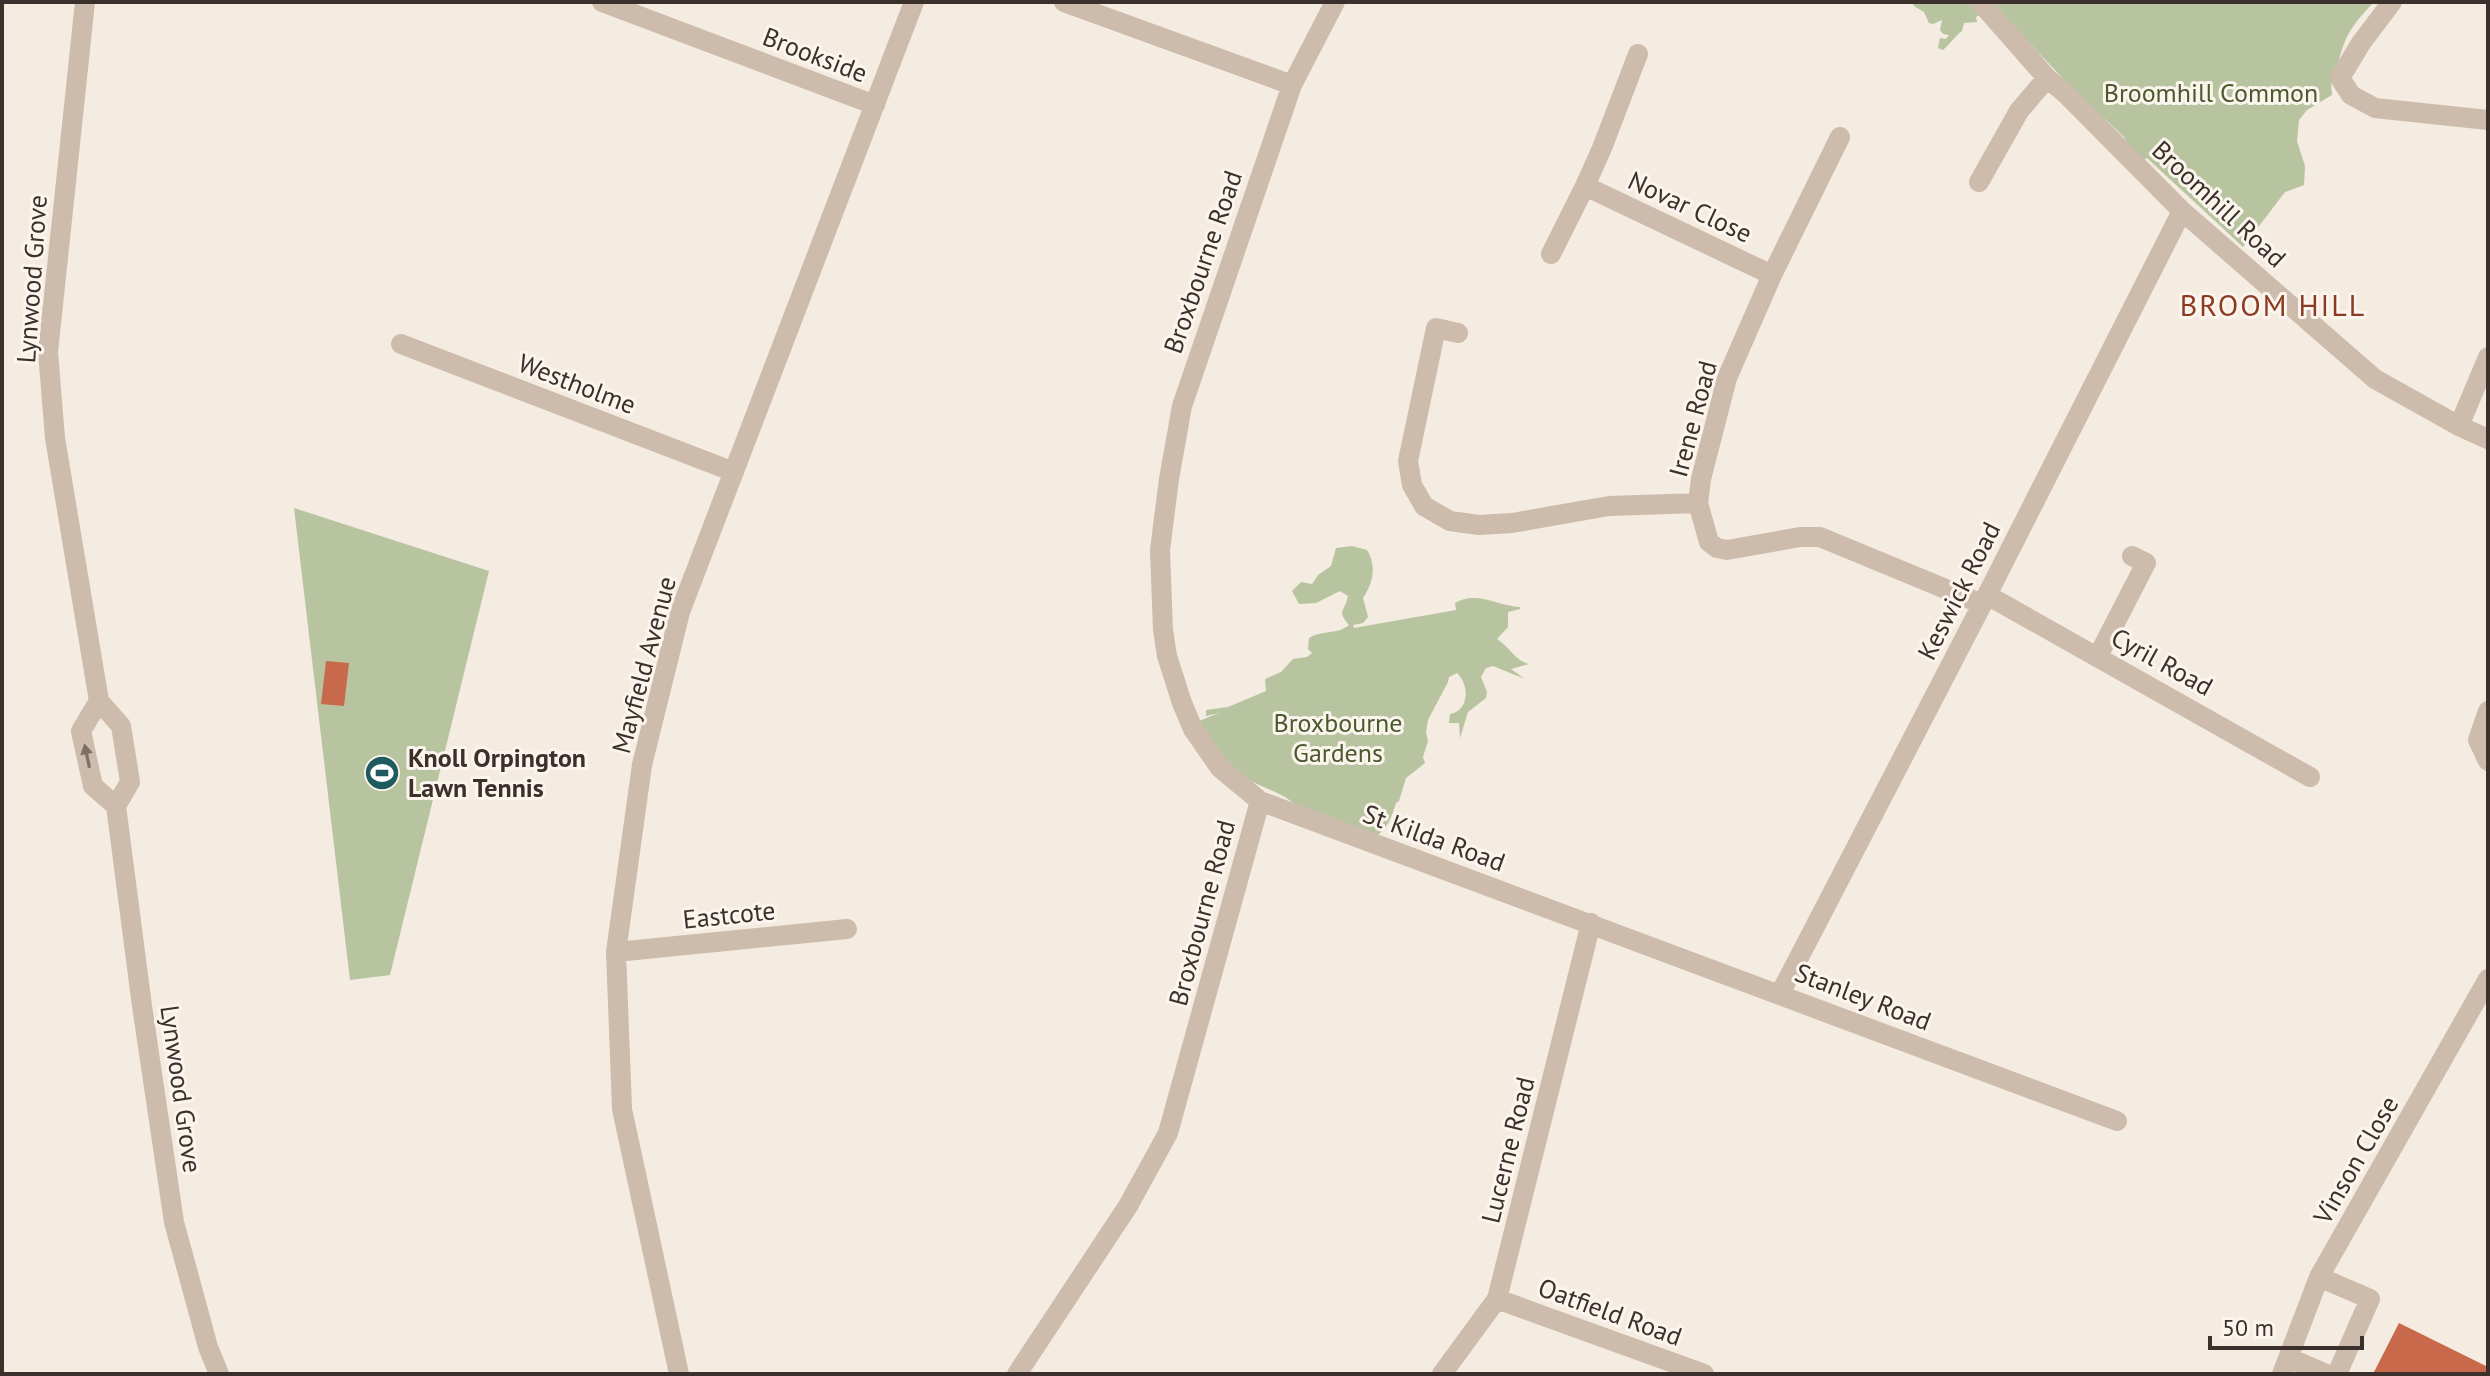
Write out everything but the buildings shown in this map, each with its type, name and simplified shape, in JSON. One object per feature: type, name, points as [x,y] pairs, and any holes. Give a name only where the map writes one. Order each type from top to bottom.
[{"type":"street","name":"Lynwood Grove","points":[[85,2],[48,352],[55,438],[99,701],[121,726],[130,782],[116,806],[174,1222],[208,1347],[219,1374]]},
{"type":"street","name":"Brookside","points":[[602,2],[875,105]]},
{"type":"street","name":"Mayfield Avenue","points":[[679,1374],[622,1109],[616,952],[642,765],[680,612],[914,2]]},
{"type":"street","points":[[1064,2],[1292,85]]},
{"type":"street","name":"Broxbourne Road","points":[[1017,1374],[1128,1206],[1168,1133],[1260,801],[1220,768],[1193,729],[1182,703],[1167,656],[1163,630],[1160,550],[1182,406],[1292,85],[1335,2]]},
{"type":"street","name":"Broomhill Road","points":[[1980,2],[2047,78],[2071,98],[2182,211],[2375,379],[2488,439]]},
{"type":"street","points":[[2392,2],[2361,43],[2340,78],[2351,95],[2375,108],[2488,120]]},
{"type":"street","name":"Novar Close","points":[[1551,254],[1602,148],[1638,54]]},
{"type":"street","points":[[1979,182],[2019,111],[2047,78]]},
{"type":"street","name":"Irene Road","points":[[1840,137],[1772,275],[1727,378],[1701,479],[1698,503],[1707,526],[1709,542],[1727,550],[1800,537],[1820,537],[1985,599]]},
{"type":"street","name":"Novar Close","points":[[1585,186],[1772,275]]},
{"type":"street","name":"Keswick Road","points":[[1780,994],[2182,211]]},
{"type":"street","points":[[1458,333],[1436,328],[1408,461],[1412,485],[1424,506],[1450,521],[1479,525],[1512,523],[1609,506],[1698,503]]},
{"type":"street","name":"Westholme","points":[[401,344],[734,472]]},
{"type":"street","points":[[2459,426],[2488,357]]},
{"type":"street","points":[[2098,656],[2146,563],[2132,556]]},
{"type":"street","name":"Cyril Road","points":[[1985,599],[2098,656],[2310,777]]},
{"type":"street","points":[[99,701],[81,731],[93,786],[116,806]]},
{"type":"street","points":[[2488,711],[2478,740],[2488,761]]},
{"type":"street","name":"St Kilda Road","points":[[1260,801],[1591,923]]},
{"type":"street","name":"Stanley Road","points":[[1591,923],[2117,1121]]},
{"type":"street","name":"Lucerne Road","points":[[1442,1374],[1497,1299],[1591,923]]},
{"type":"street","name":"Eastcote","points":[[616,952],[847,929]]},
{"type":"street","name":"Vinson Close","points":[[2286,1366],[2319,1277],[2488,979]]},
{"type":"street","points":[[2319,1277],[2370,1299],[2337,1374]]},
{"type":"street","name":"Oatfield Road","points":[[1497,1299],[1704,1374]]},
{"type":"street","points":[[2286,1366],[2326,1374]]},
{"type":"green space","points":[[1912,2],[1971,2],[1981,14],[1976,17],[1977,22],[1964,23],[1962,31],[1943,50],[1938,48],[1940,38],[1946,39],[1949,35],[1940,30],[1942,20],[1929,23],[1924,12]]},
{"type":"green space","name":"Broomhill Common","points":[[1990,2],[2374,2],[2347,36],[2335,78],[2331,82],[2332,95],[2307,110],[2299,120],[2297,141],[2305,166],[2304,185],[2285,192],[2243,247],[2147,158],[2142,161],[2123,144],[2125,138],[2101,118]]},
{"type":"green space","name":"Knoll Orpington Lawn Tennis","points":[[294,508],[489,571],[390,975],[350,980]]},
{"type":"green space","name":"Broxbourne Gardens","points":[[1352,546],[1367,550],[1373,568],[1363,598],[1368,617],[1363,623],[1353,625],[1354,628],[1456,610],[1455,603],[1463,599],[1487,600],[1520,607],[1508,612],[1508,627],[1497,639],[1529,664],[1511,669],[1525,679],[1493,666],[1486,668],[1481,677],[1486,698],[1468,712],[1460,738],[1459,723],[1449,723],[1450,714],[1461,708],[1466,690],[1457,673],[1449,677],[1428,720],[1428,741],[1423,757],[1425,763],[1406,778],[1399,801],[1383,830],[1374,838],[1357,844],[1335,838],[1285,797],[1242,776],[1221,755],[1199,721],[1219,713],[1206,716],[1206,710],[1228,707],[1266,691],[1265,679],[1281,672],[1293,659],[1312,653],[1308,649],[1309,638],[1349,625],[1342,613],[1348,596],[1340,591],[1316,603],[1299,604],[1292,591],[1301,582],[1312,584],[1318,575],[1331,566],[1336,548]]},
{"type":"place","name":"Knoll Orpington Lawn Tennis","points":[[382,773]]},
{"type":"district","name":"BROOM HILL","points":[[2273,306]]}]
